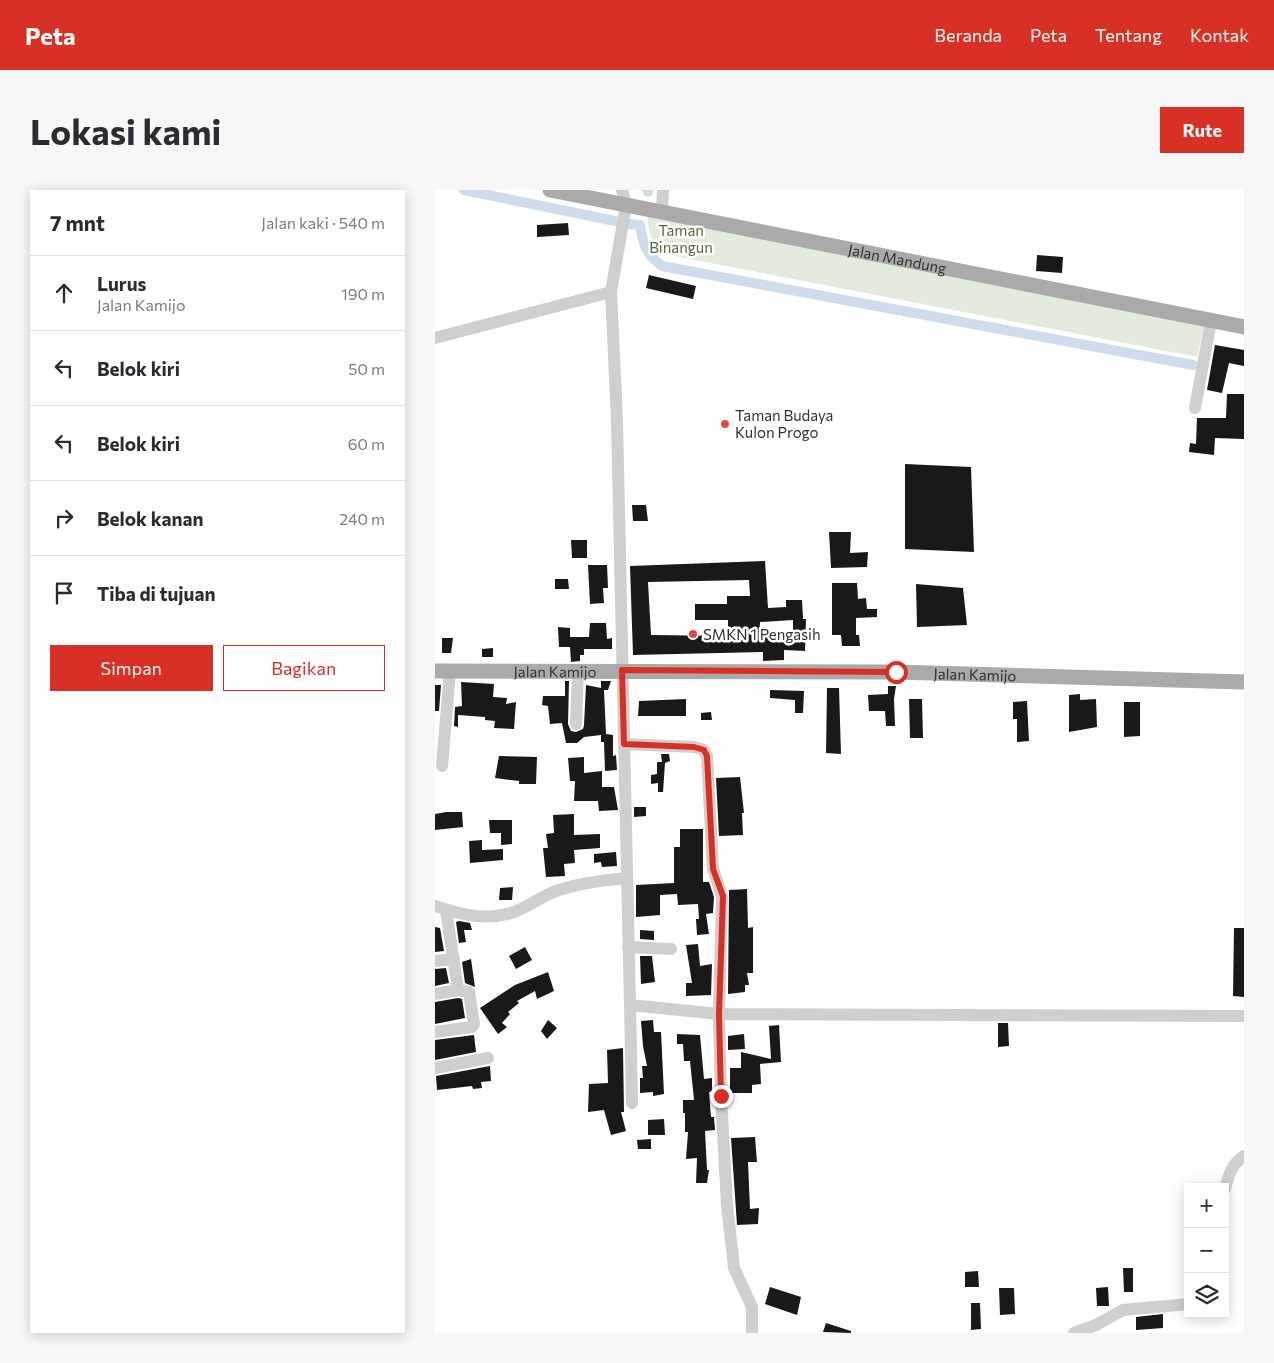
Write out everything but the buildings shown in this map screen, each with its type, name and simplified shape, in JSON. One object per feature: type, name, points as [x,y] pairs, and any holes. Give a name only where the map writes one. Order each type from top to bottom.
[{"type":"main road","name":"Jalan Mandung","points":[[550,190],[663,211],[894,260],[1244,327]]},
{"type":"main road","name":"Jalan Kamijo","points":[[443,671],[896,672],[1244,682]]},
{"type":"street","points":[[622,190],[626,205],[611,292],[617,420],[633,1103]]},
{"type":"street","points":[[663,190],[663,211]]},
{"type":"street","points":[[435,338],[611,292]]},
{"type":"street","points":[[1195,408],[1211,321]]},
{"type":"street","points":[[576,724],[578,670]]},
{"type":"street","points":[[442,766],[443,671]]},
{"type":"street","points":[[624,744],[694,747],[704,750],[707,756],[713,869],[723,896],[719,1014],[727,1205],[734,1268],[752,1306],[752,1333]]},
{"type":"street","points":[[458,990],[454,959],[441,908],[477,916],[501,915],[514,912],[559,890],[593,882],[627,878]]},
{"type":"street","points":[[628,947],[671,949]]},
{"type":"street","points":[[435,961],[454,959]]},
{"type":"street","points":[[435,994],[458,990],[470,994],[473,1025],[435,1032]]},
{"type":"street","points":[[630,1005],[719,1014],[1244,1016]]},
{"type":"street","points":[[435,1068],[488,1058]]},
{"type":"street","points":[[1227,1183],[1230,1171],[1237,1161],[1244,1156]]},
{"type":"street","points":[[1075,1333],[1096,1325],[1123,1310],[1184,1304]]},
{"type":"green space","name":"Taman Binangun","points":[[647,213],[1204,325],[1197,357],[664,254],[651,236]]},
{"type":"waterway","points":[[464,190],[615,221]]},
{"type":"waterway","points":[[630,224],[640,225],[646,249],[662,266],[1193,365]]},
{"type":"place","name":"Taman Budaya Kulon Progo","points":[[725,424]]},
{"type":"place","name":"SMKN 1 Pengasih","points":[[693,634]]},
{"type":"route","points":[[721,1096],[719,1014],[723,896],[713,869],[707,756],[704,750],[694,747],[624,744],[622,670],[896,672]]}]
